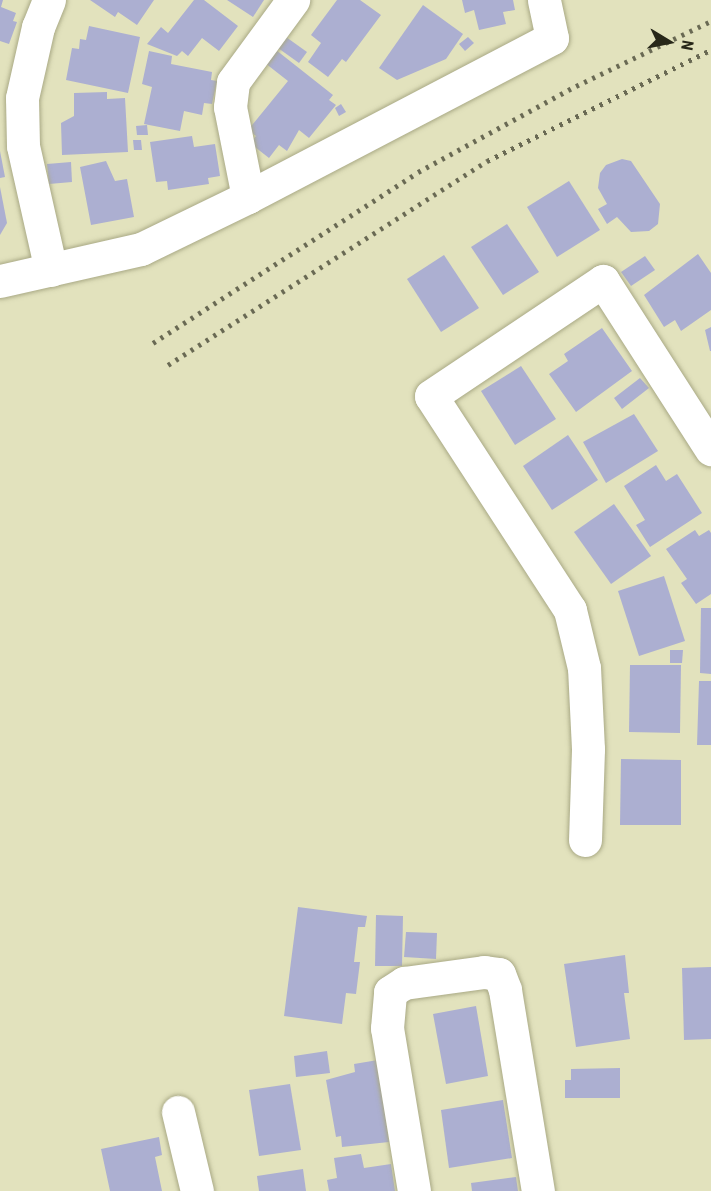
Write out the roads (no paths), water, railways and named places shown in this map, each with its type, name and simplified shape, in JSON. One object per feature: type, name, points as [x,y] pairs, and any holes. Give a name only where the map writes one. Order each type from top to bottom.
[{"type":"street","points":[[49,0],[38,27],[22,98],[23,146],[51,270]]},
{"type":"street","points":[[248,197],[230,107],[233,82],[293,0]]},
{"type":"street","points":[[0,282],[141,249],[248,197],[552,38],[544,0]]},
{"type":"street","points":[[585,840],[588,749],[585,691],[570,610],[431,396],[603,281],[711,449]]},
{"type":"street","points":[[414,1191],[387,1028],[390,992],[404,983],[484,972],[499,974],[505,990],[538,1191]]},
{"type":"street","points":[[178,1112],[197,1191]]},
{"type":"railway","points":[[153,343],[418,172],[576,86],[711,21]]},
{"type":"railway","points":[[168,365],[487,161],[711,50]]}]
